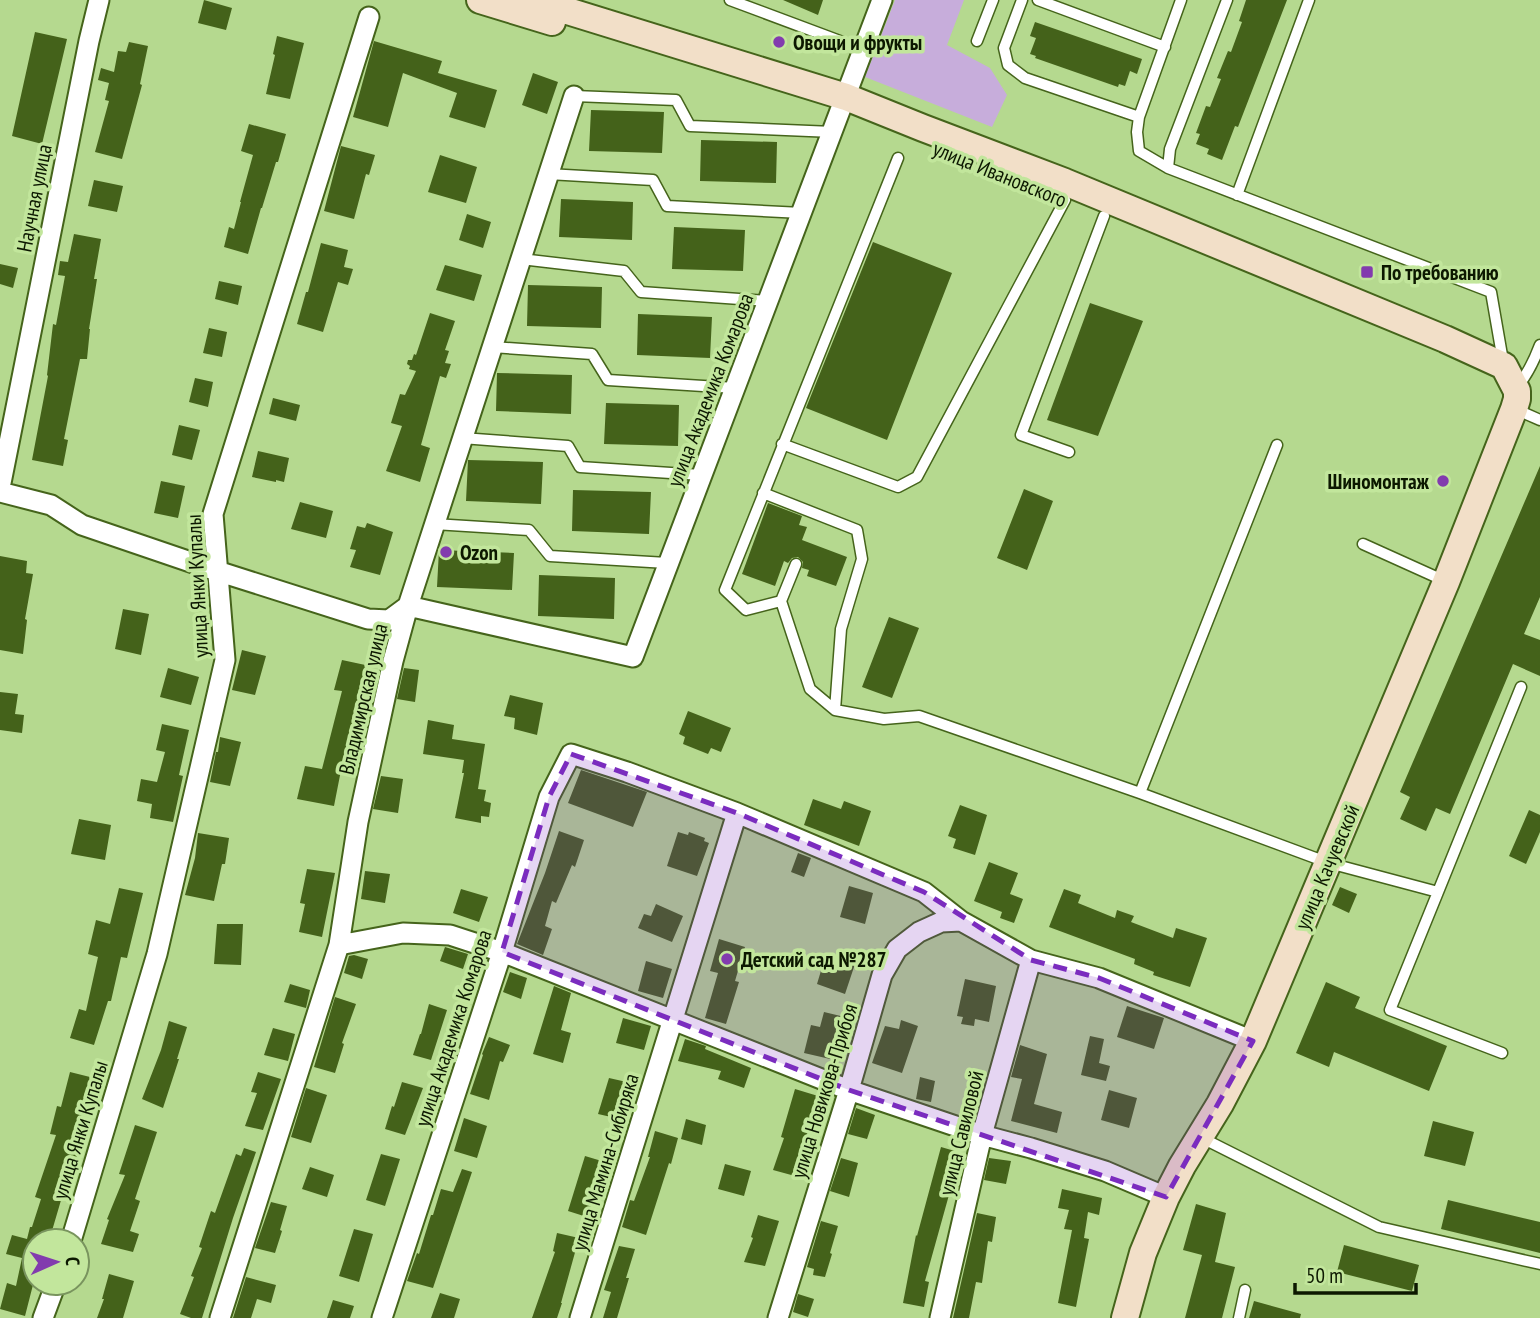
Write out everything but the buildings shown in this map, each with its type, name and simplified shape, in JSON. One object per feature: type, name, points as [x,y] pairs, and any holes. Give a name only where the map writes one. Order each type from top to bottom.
[{"type":"street","name":"Научная улица","points":[[0,490],[99,0]]},
{"type":"street","name":"улица Ивановского","points":[[480,0],[838,119],[1065,200],[1499,377],[1511,385]]},
{"type":"street","name":"улица Ивановского","points":[[532,0],[838,119],[923,128],[1065,182],[1445,338],[1511,385]]},
{"type":"street","points":[[860,59],[882,0]]},
{"type":"street","name":"улица Янки Купалы","points":[[75,1227],[157,954],[225,660],[213,514],[369,17]]},
{"type":"street","name":"улица Академика Комарова","points":[[408,606],[633,657],[860,59]]},
{"type":"street","name":"Владимирская улица","points":[[220,1318],[339,945],[358,822],[393,661],[408,606],[574,96]]},
{"type":"street","name":"улица Качуевской","points":[[1125,1318],[1143,1254],[1166,1197],[1253,1041],[1446,582],[1511,385]]},
{"type":"street","points":[[0,490],[51,505],[82,525],[368,619],[389,620],[408,606]]},
{"type":"street","name":"улица Академика Комарова","points":[[382,1318],[502,952],[548,797],[570,754],[737,813]]},
{"type":"street","points":[[737,813],[924,892],[961,921],[1031,961],[1099,978],[1253,1041]]},
{"type":"street","name":"улица Мамина-Сибиряка","points":[[580,1318],[737,813]]},
{"type":"street","name":"улица Новикова-Прибоя","points":[[778,1318],[882,975],[897,949],[919,932],[942,922],[961,921]]},
{"type":"street","points":[[339,945],[403,933],[450,935],[502,952],[849,1090],[982,1135],[1105,1171],[1166,1197]]},
{"type":"street","name":"улица Савиловой","points":[[940,1318],[982,1135],[1031,961]]},
{"type":"street","points":[[43,1318],[50,1297]]},
{"type":"lane","points":[[730,0],[860,59]]},
{"type":"lane","points":[[977,41],[993,0]]},
{"type":"lane","points":[[1021,0],[1004,48],[1008,65],[1025,78],[1139,117]]},
{"type":"lane","points":[[1038,0],[1165,47]]},
{"type":"lane","points":[[1181,0],[1139,117],[1139,151],[1168,168],[1491,292],[1511,385],[1540,420]]},
{"type":"lane","points":[[1168,168],[1170,149],[1227,0]]},
{"type":"lane","points":[[1237,195],[1308,0]]},
{"type":"lane","points":[[574,96],[676,100],[690,126],[838,119]]},
{"type":"lane","points":[[781,601],[746,610],[724,590],[898,158]]},
{"type":"lane","points":[[548,174],[653,180],[667,206],[802,213]]},
{"type":"lane","points":[[782,444],[898,487],[917,477],[1065,200]]},
{"type":"lane","points":[[1069,452],[1021,435],[1104,216]]},
{"type":"lane","points":[[521,259],[624,271],[641,292],[768,301]]},
{"type":"lane","points":[[1511,385],[1526,377],[1540,345]]},
{"type":"lane","points":[[492,347],[592,354],[608,380],[735,388]]},
{"type":"lane","points":[[462,438],[568,446],[580,467],[701,475]]},
{"type":"lane","points":[[1140,793],[1277,444]]},
{"type":"lane","points":[[763,493],[857,530],[862,559],[841,629],[835,710]]},
{"type":"lane","points":[[434,524],[528,530],[550,556],[667,563]]},
{"type":"lane","points":[[1363,544],[1446,582]]},
{"type":"lane","points":[[796,564],[781,601],[810,689],[835,710],[884,719],[919,716],[1140,793],[1329,863],[1438,892]]},
{"type":"lane","points":[[1502,1054],[1390,1010],[1521,687]]},
{"type":"lane","points":[[1200,1136],[1379,1227],[1540,1264]]},
{"type":"lane","points":[[1239,1318],[1245,1290]]},
{"type":"highlighted area","points":[[571,754],[737,813],[924,892],[1031,960],[1099,978],[1253,1041],[1166,1197],[849,1090],[502,952],[549,797]]},
{"type":"shaded area","points":[[895,0],[964,0],[947,45],[990,68],[1007,95],[992,127],[865,77]]},
{"type":"place","name":"Овощи и фрукты","points":[[779,42]]},
{"type":"place","name":"По требованию","points":[[1367,272]]},
{"type":"place","name":"Шиномонтаж","points":[[1443,481]]},
{"type":"place","name":"Ozon","points":[[446,552]]},
{"type":"place","name":"Детский сад №287","points":[[727,959]]}]
